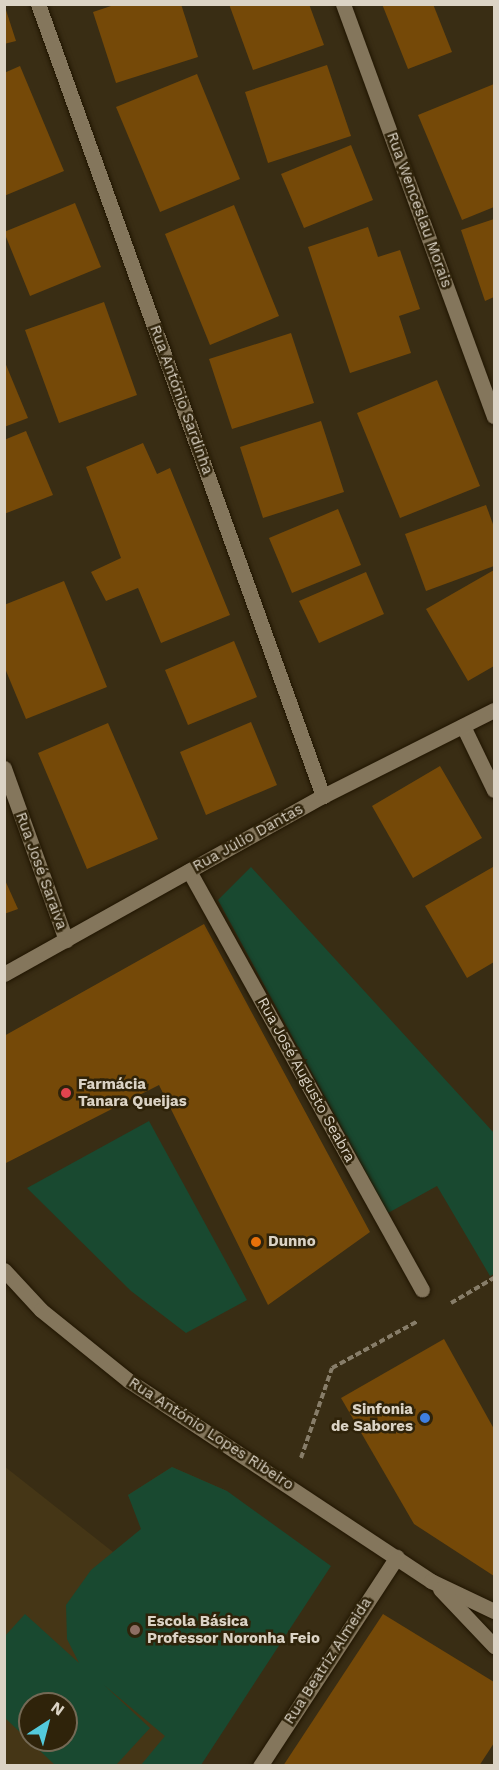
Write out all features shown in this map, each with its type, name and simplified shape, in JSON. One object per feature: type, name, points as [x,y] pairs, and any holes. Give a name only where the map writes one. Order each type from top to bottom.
[{"type":"street","name":"Rua António Sardinha","points":[[38,4],[323,796]]},
{"type":"street","name":"Rua Wenceslau Morais","points":[[343,4],[495,416]]},
{"type":"street","name":"Rua Júlio Dantas","points":[[4,974],[323,796],[495,710]]},
{"type":"street","points":[[463,726],[495,790]]},
{"type":"street","name":"Rua José Saraiva","points":[[4,768],[66,939]]},
{"type":"street","name":"Rua José Augusto Seabra","points":[[189,871],[422,1289]]},
{"type":"street","name":"Rua António Lopes Ribeiro","points":[[4,1270],[40,1310],[98,1359],[431,1581],[495,1611]]},
{"type":"street","name":"Rua Beatriz Almeida","points":[[260,1766],[397,1557]]},
{"type":"street","name":"Rua António Lopes Ribeiro","points":[[431,1581],[495,1646]]},
{"type":"path","points":[[444,1306],[495,1278]]},
{"type":"path","points":[[291,1486],[332,1368],[423,1318]]},
{"type":"shaded area","name":"Escola Básica Professor Noronha Feio","points":[[4,1466],[113,1552],[142,1529],[128,1495],[172,1467],[227,1491],[173,1765],[5,1765]]},
{"type":"green space","points":[[251,867],[494,1133],[494,1274],[490,1276],[437,1186],[388,1213],[218,900]]},
{"type":"green space","points":[[149,1121],[247,1300],[186,1333],[131,1291],[27,1188]]},
{"type":"green space","name":"Escola Básica Professor Noronha Feio","points":[[172,1467],[227,1491],[331,1566],[201,1765],[141,1765],[165,1736],[104,1685],[150,1728],[116,1765],[55,1765],[41,1752],[78,1752],[78,1692],[18,1692],[18,1730],[5,1718],[5,1636],[25,1614],[79,1663],[67,1639],[66,1605],[91,1570],[141,1529],[128,1495]]},
{"type":"building","points":[[4,4],[16,41],[4,44]]},
{"type":"building","points":[[117,4],[181,4],[198,57],[116,83],[93,12]]},
{"type":"building","points":[[229,4],[309,4],[324,45],[253,70]]},
{"type":"building","points":[[382,4],[433,4],[452,52],[408,69]]},
{"type":"building","points":[[327,65],[351,136],[268,163],[245,92]]},
{"type":"building","points":[[20,66],[64,171],[4,196],[4,73]]},
{"type":"building","points":[[197,74],[240,179],[160,212],[116,107]]},
{"type":"building","points":[[494,84],[494,207],[462,220],[418,115]]},
{"type":"building","points":[[351,145],[373,200],[304,228],[281,174]]},
{"type":"building","points":[[75,203],[101,267],[30,296],[4,232]]},
{"type":"building","points":[[234,205],[279,316],[210,345],[165,234]]},
{"type":"building","points":[[494,219],[494,297],[485,301],[461,230]]},
{"type":"building","points":[[368,227],[378,257],[400,250],[420,309],[399,316],[411,353],[350,373],[308,247]]},
{"type":"building","points":[[104,302],[137,395],[59,423],[25,330]]},
{"type":"building","points":[[291,333],[314,403],[232,429],[209,359]]},
{"type":"building","points":[[4,360],[28,418],[4,427]]},
{"type":"building","points":[[437,380],[480,486],[400,518],[357,413]]},
{"type":"building","points":[[321,421],[344,492],[263,518],[240,447]]},
{"type":"building","points":[[26,431],[53,495],[4,514],[4,440]]},
{"type":"building","points":[[143,443],[157,474],[170,468],[230,615],[161,643],[138,588],[106,601],[91,572],[121,558],[86,467]]},
{"type":"building","points":[[486,505],[494,527],[494,566],[426,591],[405,534]]},
{"type":"building","points":[[338,509],[361,565],[292,593],[269,538]]},
{"type":"building","points":[[494,570],[494,666],[468,681],[426,609]]},
{"type":"building","points":[[366,572],[384,614],[319,643],[299,601]]},
{"type":"building","points":[[64,581],[107,687],[26,719],[4,666],[4,605]]},
{"type":"building","points":[[234,641],[257,697],[188,725],[165,670]]},
{"type":"building","points":[[251,722],[277,785],[206,815],[180,752]]},
{"type":"building","points":[[108,723],[158,839],[87,869],[38,753]]},
{"type":"building","points":[[440,766],[482,838],[413,878],[372,806]]},
{"type":"building","points":[[493,867],[494,962],[467,978],[425,906]]},
{"type":"building","points":[[4,878],[18,909],[4,914]]},
{"type":"building","points":[[204,924],[370,1232],[268,1305],[159,1085],[4,1164],[4,1036]]},
{"type":"building","points":[[444,1339],[494,1429],[494,1576],[414,1524],[341,1398]]},
{"type":"building","points":[[383,1614],[494,1682],[494,1743],[479,1766],[283,1766]]},
{"type":"place","name":"Farmácia Tanara Queijas","points":[[66,1093]]},
{"type":"place","name":"Dunno","points":[[256,1242]]},
{"type":"place","name":"Sinfonia de Sabores","points":[[425,1418]]},
{"type":"place","name":"Escola Básica Professor Noronha Feio","points":[[135,1630]]}]
